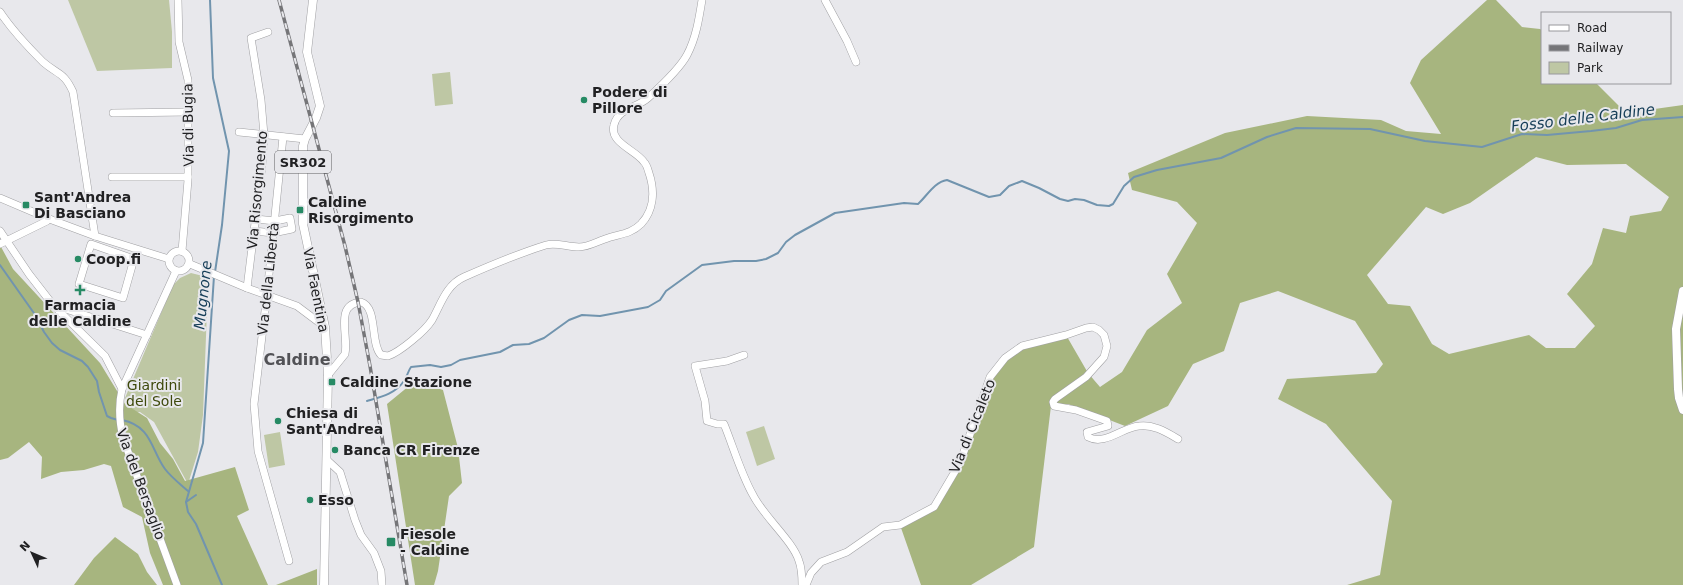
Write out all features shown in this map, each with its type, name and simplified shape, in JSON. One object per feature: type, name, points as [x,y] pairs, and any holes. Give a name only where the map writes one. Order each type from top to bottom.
[{"type":"main road","name":"Via Faentina","points":[[313,0],[307,52],[320,106],[303,146],[303,224],[325,327],[328,375],[324,585]]},
{"type":"main road","points":[[1683,292],[1678,316],[1676,343],[1678,389],[1683,410]]},
{"type":"street","name":"Via di Bugia","points":[[178,0],[179,42],[188,80],[188,177],[182,251]]},
{"type":"street","points":[[328,375],[345,354],[345,314],[350,304],[361,302],[366,304],[372,317],[379,352],[384,356],[390,356],[407,344],[430,323],[448,289],[462,278],[548,245],[579,247],[591,245],[605,238],[624,235],[640,224],[649,211],[653,194],[653,184],[646,164],[618,140],[614,133],[614,122],[625,110],[638,105],[648,98],[686,56],[696,31],[702,0]]},
{"type":"street","points":[[825,0],[847,41],[856,62]]},
{"type":"street","points":[[0,12],[10,27],[45,63],[63,75],[73,92],[95,236]]},
{"type":"street","name":"Via Risorgimento","points":[[247,288],[262,166],[264,135],[261,100],[251,38],[268,32]]},
{"type":"street","points":[[113,113],[188,112]]},
{"type":"street","points":[[239,132],[305,139]]},
{"type":"street","name":"Via della Libertà","points":[[283,137],[254,404],[258,450],[289,561]]},
{"type":"street","points":[[112,177],[188,177]]},
{"type":"street","points":[[0,198],[48,219],[95,236],[169,259]]},
{"type":"street","points":[[254,231],[273,233],[292,229],[290,218],[274,221],[256,219]]},
{"type":"street","points":[[3,243],[47,222],[48,219]]},
{"type":"street","points":[[0,232],[3,243],[53,304],[104,356],[122,389]]},
{"type":"street","points":[[91,244],[134,259],[123,298],[79,284],[91,244]]},
{"type":"street","points":[[176,251],[182,251],[188,256],[190,264],[183,271],[176,271],[170,267],[169,259],[176,251]]},
{"type":"street","points":[[190,264],[247,288],[297,306],[325,327]]},
{"type":"street","name":"Via del Bersaglio","points":[[176,271],[122,389],[119,420],[123,438],[177,585]]},
{"type":"street","points":[[53,304],[146,335]]},
{"type":"street","name":"Via di Cicaleto","points":[[806,585],[811,573],[821,562],[847,552],[883,527],[900,525],[934,508],[960,463],[990,377],[1005,358],[1022,346],[1066,335],[1086,328],[1093,327],[1099,330],[1104,335],[1107,346],[1104,357],[1086,377],[1056,399],[1053,402],[1054,406],[1076,410],[1107,421],[1108,426],[1088,432],[1088,437],[1091,438],[1104,438],[1133,427],[1146,426],[1166,432],[1178,439]]},
{"type":"street","points":[[744,355],[728,361],[695,366],[704,399],[707,421],[717,424],[724,424],[752,494],[760,509],[799,559],[802,585]]},
{"type":"street","points":[[327,460],[340,472],[361,535],[374,553],[381,571],[382,585]]},
{"type":"green space","points":[[68,0],[169,0],[172,32],[172,68],[97,71]]},
{"type":"green space","points":[[1487,0],[1496,0],[1522,27],[1541,30],[1541,84],[1597,84],[1626,113],[1683,105],[1683,585],[1347,585],[1380,575],[1392,501],[1326,424],[1278,399],[1287,379],[1376,373],[1383,364],[1355,321],[1278,291],[1240,303],[1224,351],[1193,364],[1168,406],[1125,426],[1068,404],[1051,406],[1034,547],[971,585],[921,585],[900,525],[934,507],[960,463],[990,377],[1022,346],[1066,335],[1088,373],[1100,387],[1122,372],[1147,330],[1182,303],[1167,274],[1197,223],[1177,202],[1132,190],[1128,173],[1225,133],[1307,116],[1381,120],[1406,131],[1441,134],[1410,83],[1421,60]],"holes":[[[1536,157],[1567,165],[1626,164],[1669,197],[1661,211],[1630,216],[1626,233],[1603,228],[1592,264],[1567,294],[1595,326],[1575,348],[1546,348],[1529,335],[1449,354],[1432,344],[1410,306],[1388,304],[1367,275],[1426,207],[1443,214],[1470,203]]]},
{"type":"green space","points":[[450,72],[453,104],[435,106],[432,74]]},
{"type":"green space","points":[[0,245],[13,269],[100,363],[125,404],[147,418],[160,443],[173,459],[185,481],[235,467],[249,510],[237,516],[268,585],[163,585],[150,553],[142,517],[123,507],[111,466],[104,464],[84,470],[61,472],[41,479],[42,457],[29,442],[8,458],[0,460]]},
{"type":"green space","name":"Giardini del Sole","points":[[191,273],[203,276],[208,284],[203,415],[198,452],[188,484],[154,422],[140,412],[124,414],[125,398],[173,285],[180,278]]},
{"type":"green space","points":[[415,381],[443,390],[458,448],[462,483],[449,496],[438,571],[434,585],[415,585],[387,404]]},
{"type":"green space","points":[[764,426],[775,459],[757,466],[746,432]]},
{"type":"green space","points":[[280,432],[285,465],[269,468],[264,435]]},
{"type":"green space","points":[[115,537],[138,554],[147,572],[157,585],[74,585],[94,558]]},
{"type":"green space","points":[[317,569],[317,585],[276,585]]},
{"type":"waterway","name":"Mugnone","points":[[210,0],[213,78],[229,151],[222,225],[215,272]]},
{"type":"waterway","name":"Fosso delle Caldine","points":[[367,401],[392,392],[396,389],[404,381],[411,367],[430,365],[441,367],[451,365],[460,360],[500,352],[513,345],[529,344],[544,338],[569,320],[582,315],[600,316],[648,307],[660,300],[666,291],[702,265],[766,259],[778,253],[786,242],[795,235],[835,213],[904,203],[918,204],[934,186],[942,181],[947,180],[989,197],[1000,195],[1009,186],[1022,181],[1060,199],[1068,201],[1075,199],[1084,200],[1097,205],[1109,206],[1113,204],[1124,186],[1134,177],[1157,170],[1221,158],[1267,137],[1296,128],[1370,129],[1425,141],[1482,147],[1522,134],[1547,135],[1591,131],[1616,128],[1642,120],[1683,117]]},
{"type":"waterway","points":[[0,265],[36,316],[44,332],[52,343],[60,350],[82,361],[88,367],[97,381],[107,416],[118,420]]},
{"type":"waterway","name":"Mugnone","points":[[214,276],[203,443],[186,502],[188,512],[196,524],[222,585]]},
{"type":"waterway","points":[[122,420],[132,423],[145,433],[165,469],[188,491]]},
{"type":"waterway","name":"Mugnone","points":[[186,502],[196,495]]},
{"type":"railway","points":[[279,0],[345,246],[358,302],[407,585]]},
{"type":"place","name":"Podere di Pillore","points":[[584,100]]},
{"type":"place","name":"Sant'Andrea Di Basciano","points":[[26,205]]},
{"type":"place","name":"Caldine Risorgimento","points":[[300,210]]},
{"type":"place","name":"Coop.fi","points":[[78,259]]},
{"type":"place","name":"Farmacia delle Caldine","points":[[80,290]]},
{"type":"place","name":"Caldine Stazione","points":[[332,382]]},
{"type":"place","name":"Chiesa di Sant'Andrea","points":[[278,421]]},
{"type":"place","name":"Banca CR Firenze","points":[[335,450]]},
{"type":"place","name":"Esso","points":[[310,500]]},
{"type":"place","name":"Fiesole - Caldine","points":[[391,542]]},
{"type":"district","name":"Caldine","points":[[297,359]]}]
